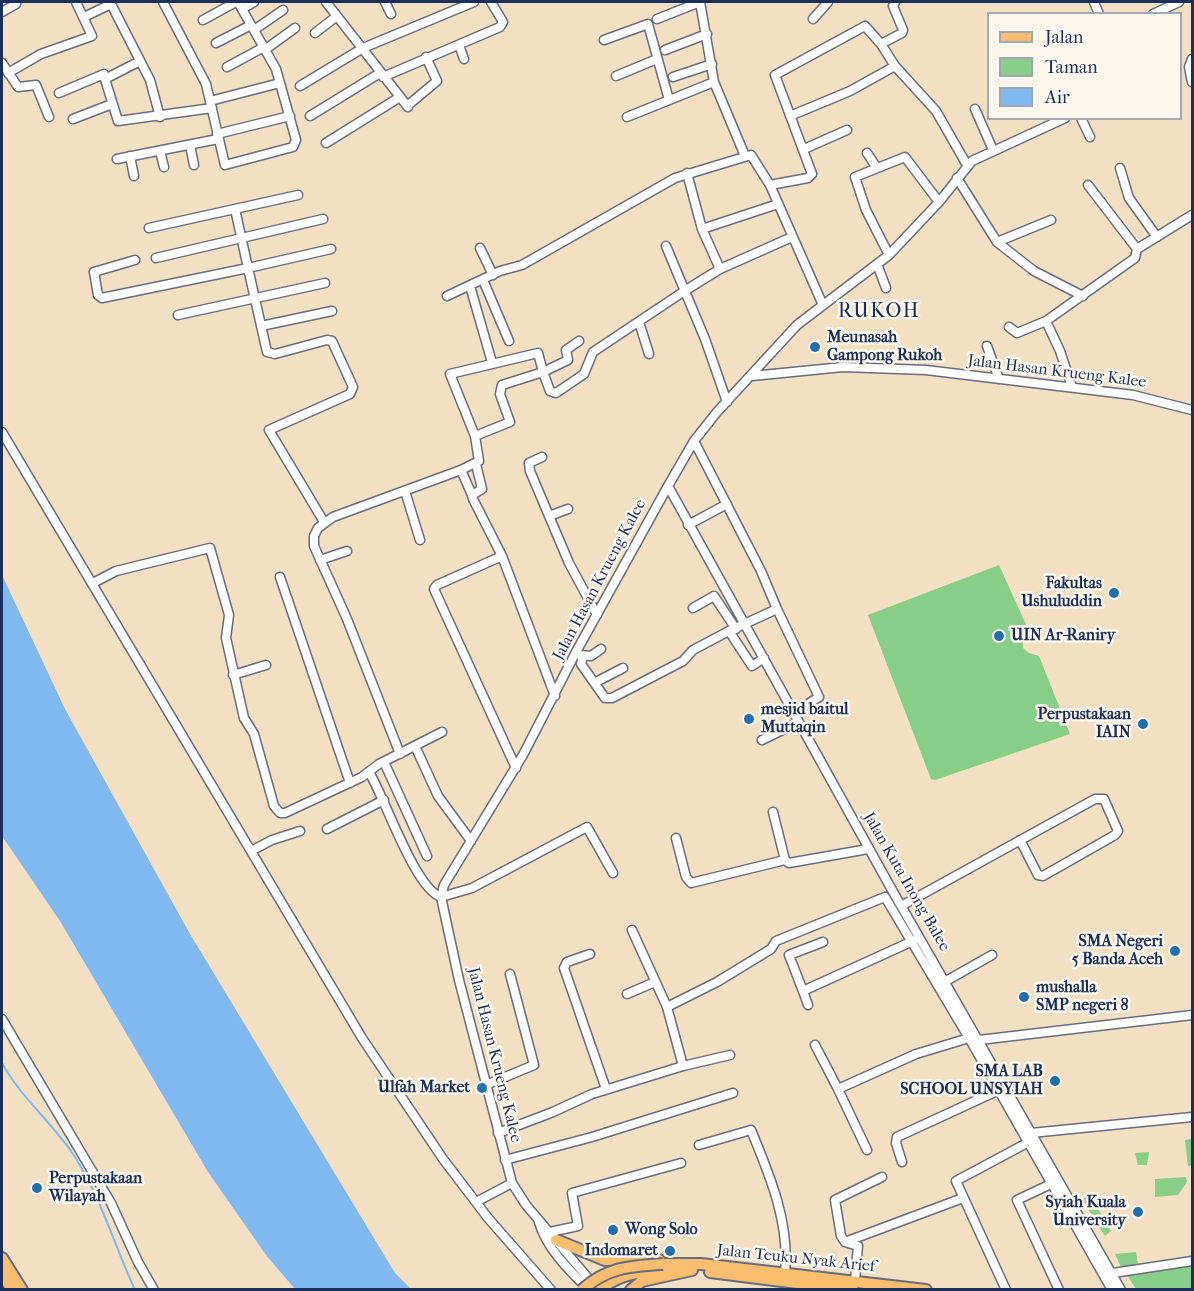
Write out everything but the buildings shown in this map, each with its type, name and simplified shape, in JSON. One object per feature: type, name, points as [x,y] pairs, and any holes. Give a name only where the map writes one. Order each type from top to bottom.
[{"type":"main road","points":[[553,1236],[605,1260],[666,1260],[691,1267]]},
{"type":"main road","points":[[2,1258],[22,1290]]},
{"type":"main road","name":"Jalan Teuku Nyak Arief","points":[[691,1267],[854,1285],[926,1290]]},
{"type":"main road","name":"Jalan Teuku Nyak Arief","points":[[664,1268],[691,1267],[785,1274],[854,1285]]},
{"type":"main road","points":[[631,1290],[642,1281],[691,1267]]},
{"type":"main road","points":[[599,1290],[610,1281],[624,1275],[664,1268]]},
{"type":"main road","points":[[582,1290],[598,1276],[612,1270],[664,1268]]},
{"type":"main road","points":[[2,1274],[12,1290]]},
{"type":"street","points":[[8,73],[41,54],[91,37],[92,34],[76,2]]},
{"type":"street","points":[[84,17],[112,4],[123,2]]},
{"type":"street","points":[[163,2],[201,72],[225,165],[292,147],[296,140],[280,83],[265,48],[239,4]]},
{"type":"street","points":[[203,20],[239,4],[254,2]]},
{"type":"street","points":[[326,2],[407,106],[437,81],[426,57]]},
{"type":"street","points":[[385,2],[391,14]]},
{"type":"street","points":[[300,86],[364,48],[474,2]]},
{"type":"street","points":[[310,116],[382,75],[505,26],[491,2]]},
{"type":"street","points":[[657,19],[700,2],[714,82],[745,156]]},
{"type":"street","points":[[881,44],[903,32],[893,6],[895,2]]},
{"type":"street","points":[[1157,12],[1179,2]]},
{"type":"street","points":[[813,19],[826,3]]},
{"type":"street","points":[[2,12],[16,4]]},
{"type":"street","points":[[112,4],[150,80],[160,117]]},
{"type":"street","points":[[216,43],[253,27],[283,10]]},
{"type":"street","points":[[315,33],[338,16]]},
{"type":"street","points":[[604,40],[646,24],[669,100]]},
{"type":"street","points":[[770,185],[810,177],[811,172],[775,75],[865,26],[881,44],[895,66],[936,111],[968,165]]},
{"type":"street","points":[[227,67],[265,48],[295,28]]},
{"type":"street","points":[[665,50],[706,34]]},
{"type":"street","points":[[459,45],[464,59]]},
{"type":"street","points":[[616,76],[657,59]]},
{"type":"street","points":[[1192,59],[1189,67],[1192,82]]},
{"type":"street","points":[[105,79],[140,61]]},
{"type":"street","points":[[2,63],[19,88],[36,85],[49,117]]},
{"type":"street","points":[[673,77],[712,64]]},
{"type":"street","points":[[790,116],[850,91],[895,66]]},
{"type":"street","points":[[59,93],[104,74],[118,121],[160,117],[211,105],[280,83]]},
{"type":"street","points":[[627,117],[714,82]]},
{"type":"street","points":[[326,143],[400,97]]},
{"type":"street","points":[[73,118],[112,104]]},
{"type":"street","points":[[975,109],[993,150]]},
{"type":"street","points":[[117,159],[190,145],[290,116]]},
{"type":"street","points":[[752,376],[797,325],[822,303],[889,255],[939,202],[968,165],[993,150],[1060,120]]},
{"type":"street","points":[[1082,120],[1090,137]]},
{"type":"street","points":[[804,149],[847,130]]},
{"type":"street","points":[[190,145],[194,165]]},
{"type":"street","points":[[160,151],[164,167]]},
{"type":"street","points":[[867,153],[878,168]]},
{"type":"street","points":[[130,156],[135,176]]},
{"type":"street","points":[[447,296],[493,275],[522,266],[652,189],[687,173],[725,164],[745,156],[753,156],[770,185],[822,303]]},
{"type":"street","points":[[889,255],[854,181],[856,176],[906,158],[939,202]]},
{"type":"street","points":[[1120,168],[1129,198],[1157,237]]},
{"type":"street","points":[[687,173],[702,229],[720,269]]},
{"type":"street","points":[[957,178],[997,242],[1034,271],[1083,296]]},
{"type":"street","points":[[1088,185],[1137,249]]},
{"type":"street","points":[[148,228],[298,195]]},
{"type":"street","points":[[702,229],[778,204]]},
{"type":"street","points":[[235,208],[266,350],[272,354],[327,340],[332,341],[353,389],[350,394],[269,430],[324,522]]},
{"type":"street","points":[[1009,327],[1017,333],[1046,321],[1135,258],[1137,249],[1192,215]]},
{"type":"street","points":[[156,258],[323,219]]},
{"type":"street","points":[[997,242],[1051,220]]},
{"type":"street","points":[[472,495],[482,489],[476,464],[480,456],[475,436],[450,374],[538,353],[550,391],[556,393],[584,374],[593,352],[720,269],[792,237]]},
{"type":"street","points":[[666,246],[686,291],[727,402]]},
{"type":"street","points":[[480,248],[493,275]]},
{"type":"street","points":[[135,260],[94,272],[98,296],[102,298],[332,249]]},
{"type":"street","points":[[877,264],[886,288]]},
{"type":"street","points":[[483,280],[509,341]]},
{"type":"street","points":[[178,315],[325,283]]},
{"type":"street","points":[[470,286],[491,359]]},
{"type":"street","points":[[261,326],[332,310]]},
{"type":"street","points":[[1046,321],[1060,351],[1072,387]]},
{"type":"street","points":[[639,322],[649,354]]},
{"type":"street","points":[[475,436],[510,422],[500,394],[502,385],[543,372],[568,360],[566,350],[579,341]]},
{"type":"street","points":[[987,346],[999,379]]},
{"type":"street","name":"Jalan Hasan Krueng Kalee","points":[[539,1222],[510,1184],[441,897],[448,878],[516,768],[580,654],[597,615],[694,441],[752,376],[852,368],[926,370],[1072,387],[1133,395],[1192,410]]},
{"type":"street","points":[[2,432],[96,581],[251,851],[362,1038],[426,1137],[476,1202],[550,1290]]},
{"type":"street","points":[[694,441],[761,572],[819,697],[794,713]]},
{"type":"street","points":[[542,457],[528,465],[574,573],[597,615]]},
{"type":"street","points":[[400,754],[365,662],[314,546],[314,536],[324,522],[476,464]]},
{"type":"street","points":[[461,470],[502,556],[555,696]]},
{"type":"street","name":"Jalan Kuta Inong Balee","points":[[668,486],[736,628],[764,658],[901,906],[969,1038],[1112,1290]]},
{"type":"street","points":[[405,491],[420,540]]},
{"type":"street","points":[[688,525],[727,504]]},
{"type":"street","points":[[549,516],[568,509]]},
{"type":"street","points":[[96,581],[110,573],[209,548],[229,615],[226,638],[243,718],[254,734],[277,811],[285,813],[351,783],[384,762],[442,732]]},
{"type":"street","points":[[320,560],[347,551]]},
{"type":"street","points":[[502,556],[437,585],[434,589],[516,768]]},
{"type":"street","points":[[280,577],[351,783]]},
{"type":"street","points":[[693,608],[714,596],[736,628],[752,666],[764,658]]},
{"type":"street","points":[[601,649],[591,656],[580,654],[581,664],[606,698],[612,698],[683,661],[693,650],[777,609]]},
{"type":"street","points":[[233,675],[266,665]]},
{"type":"street","points":[[596,682],[623,668]]},
{"type":"street","points":[[762,740],[799,722]]},
{"type":"street","points":[[415,746],[438,796],[471,841]]},
{"type":"street","points":[[384,762],[427,856]]},
{"type":"street","points":[[369,772],[418,875],[431,891],[441,897],[472,888],[587,827],[613,873]]},
{"type":"street","points":[[901,906],[1020,840],[1100,797],[1104,799],[1118,831],[1115,835],[1043,876],[1038,875],[1020,840]]},
{"type":"street","points":[[327,829],[384,801]]},
{"type":"street","points":[[773,812],[785,860],[793,865],[868,849]]},
{"type":"street","points":[[251,851],[272,840],[300,831]]},
{"type":"street","points":[[676,838],[686,877],[691,883],[785,860]]},
{"type":"street","name":"Jalan Kuta Inong Balee","points":[[667,1007],[717,982],[771,949],[776,941],[885,897],[946,981],[1122,1290]]},
{"type":"street","points":[[632,930],[667,1007],[683,1066]]},
{"type":"street","points":[[803,992],[916,939]]},
{"type":"street","points":[[808,1005],[789,956],[823,942]]},
{"type":"street","points":[[590,954],[567,962],[564,968],[606,1089]]},
{"type":"street","points":[[946,981],[992,955]]},
{"type":"street","points":[[486,1084],[534,1065],[510,974]]},
{"type":"street","points":[[627,994],[655,982]]},
{"type":"street","points":[[980,1040],[1192,1016]]},
{"type":"street","points":[[2,1019],[111,1203],[138,1262],[154,1290]]},
{"type":"street","points":[[838,1089],[915,1054],[969,1038]]},
{"type":"street","points":[[815,1045],[867,1150]]},
{"type":"street","points":[[498,1133],[606,1089],[683,1066],[730,1055]]},
{"type":"street","points":[[902,1162],[896,1143],[897,1137],[999,1090]]},
{"type":"street","points":[[505,1160],[592,1137],[733,1093]]},
{"type":"street","points":[[1031,1133],[1192,1117]]},
{"type":"street","points":[[699,1145],[751,1130],[777,1196],[786,1239],[785,1274]]},
{"type":"street","points":[[1006,1290],[957,1184],[958,1178],[1027,1143]]},
{"type":"street","points":[[553,1236],[578,1226],[572,1193],[681,1163]]},
{"type":"street","points":[[854,1285],[858,1246],[847,1243],[841,1236],[835,1200],[882,1177]]},
{"type":"street","points":[[476,1202],[510,1184]]},
{"type":"street","points":[[1051,1184],[1017,1200],[1059,1290]]},
{"type":"street","points":[[847,1243],[963,1198]]},
{"type":"street","points":[[539,1222],[599,1290]]},
{"type":"street","points":[[539,1222],[542,1233],[553,1249],[589,1290]]},
{"type":"street","points":[[1113,1273],[1192,1261]]},
{"type":"green space","points":[[999,565],[1028,629],[1023,636],[1023,648],[1039,656],[1070,734],[935,780],[931,779],[868,615]]},
{"type":"green space","points":[[1192,1139],[1192,1165],[1188,1166],[1185,1140]]},
{"type":"green space","points":[[1149,1152],[1147,1165],[1138,1165],[1135,1153]]},
{"type":"green space","points":[[1186,1177],[1187,1182],[1178,1195],[1155,1197],[1155,1179]]},
{"type":"green space","points":[[1090,1195],[1111,1231],[1105,1236],[1082,1199]]},
{"type":"green space","points":[[1136,1252],[1138,1265],[1121,1267],[1115,1254]]},
{"type":"green space","points":[[1192,1265],[1192,1289],[1136,1289],[1125,1272]]},
{"type":"water","points":[[2,575],[65,709],[190,934],[395,1273],[411,1289],[295,1289],[266,1255],[208,1172],[60,921],[2,836]]},
{"type":"waterway","points":[[2,1063],[17,1086],[71,1151],[81,1167],[98,1201],[135,1290]]},
{"type":"place","name":"Meunasah Gampong Rukoh","points":[[815,347]]},
{"type":"place","name":"Fakultas Ushuluddin","points":[[1114,593]]},
{"type":"place","name":"UIN Ar-Raniry","points":[[999,636]]},
{"type":"place","name":"mesjid baitul Muttaqin","points":[[749,719]]},
{"type":"place","name":"Perpustakaan IAIN","points":[[1143,724]]},
{"type":"place","name":"SMA Negeri 5 Banda Aceh","points":[[1175,951]]},
{"type":"place","name":"mushalla SMP negeri 8","points":[[1024,997]]},
{"type":"place","name":"SMA LAB SCHOOL UNSYIAH","points":[[1055,1081]]},
{"type":"place","name":"Ulfah Market","points":[[482,1088]]},
{"type":"place","name":"Perpustakaan Wilayah","points":[[37,1188]]},
{"type":"place","name":"Syiah Kuala University","points":[[1138,1212]]},
{"type":"place","name":"Wong Solo","points":[[613,1230]]},
{"type":"place","name":"Indomaret","points":[[670,1251]]},
{"type":"district","name":"RUKOH","points":[[879,312]]}]
